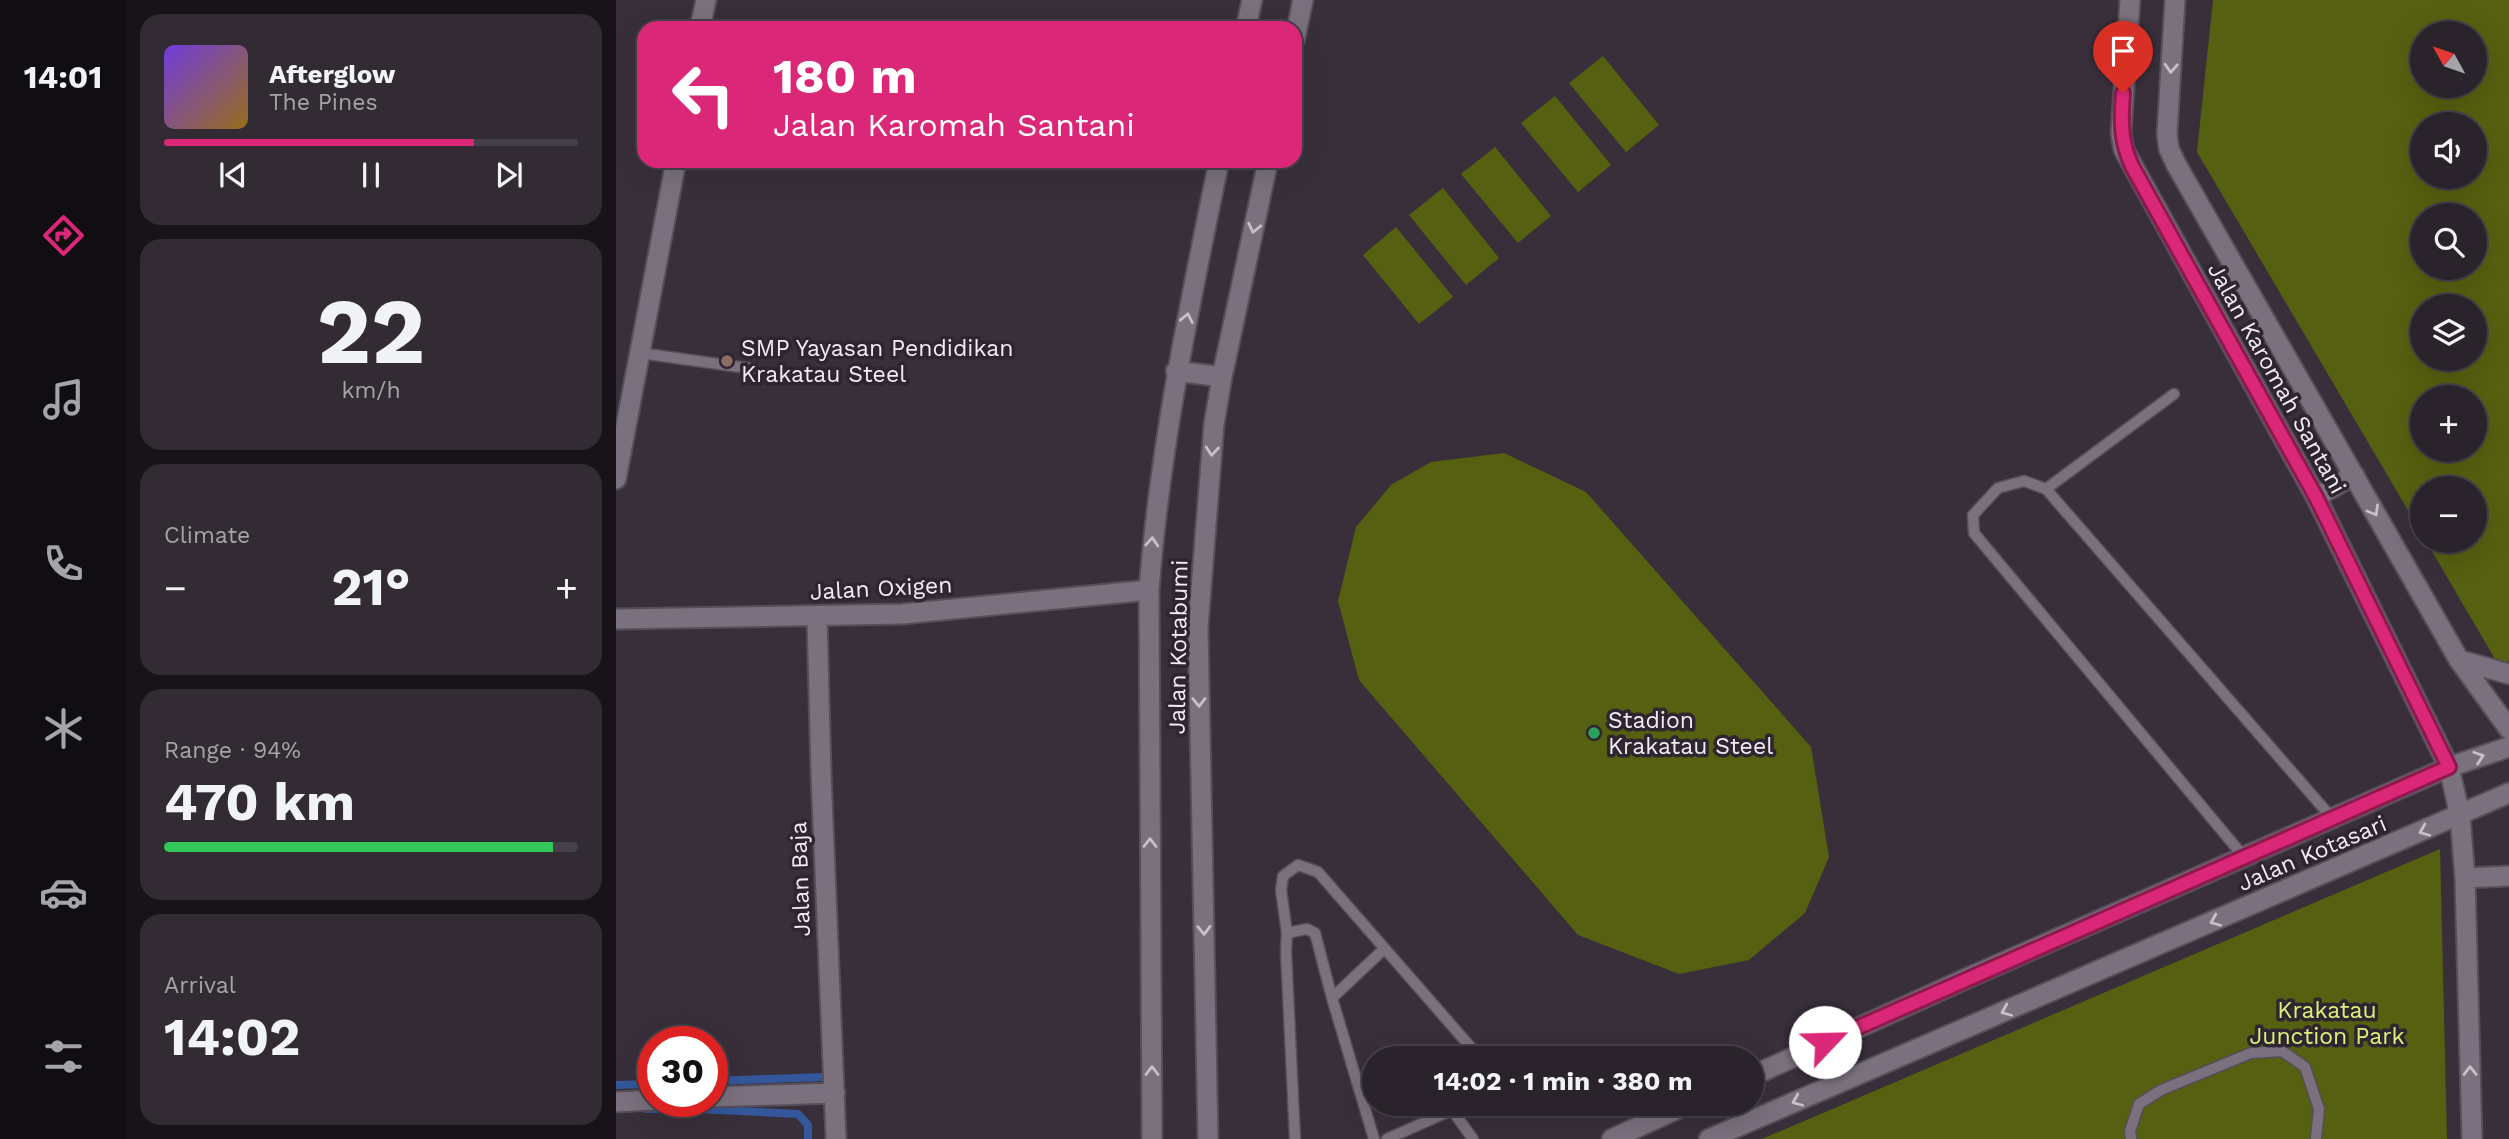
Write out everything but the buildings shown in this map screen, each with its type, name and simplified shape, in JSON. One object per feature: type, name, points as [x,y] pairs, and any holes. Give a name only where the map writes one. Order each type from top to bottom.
[{"type":"street","points":[[702,21],[706,0]]},
{"type":"street","points":[[1248,21],[1252,0]]},
{"type":"street","points":[[1299,21],[1303,0]]},
{"type":"street","name":"Jalan Karomah Santani","points":[[2130,0],[2121,134],[2124,150],[2316,497],[2449,767],[2460,816],[2465,878],[2472,1139]]},
{"type":"street","name":"Jalan Karomah Santani","points":[[2175,0],[2167,134],[2169,149],[2459,660],[2509,729]]},
{"type":"street","points":[[616,479],[675,168]]},
{"type":"street","name":"Jalan Kotabumi","points":[[1152,1139],[1149,590],[1153,529],[1176,372],[1218,168]]},
{"type":"street","name":"Jalan Kotabumi","points":[[1208,1139],[1198,627],[1214,424],[1267,168]]},
{"type":"street","points":[[1176,372],[1222,377]]},
{"type":"street","points":[[2316,497],[2354,475]]},
{"type":"street","name":"Jalan Oxigen","points":[[616,620],[902,614],[1149,590]]},
{"type":"street","name":"Jalan Baja","points":[[817,617],[836,1139]]},
{"type":"street","points":[[2459,660],[2509,674]]},
{"type":"street","name":"Jalan Kotasari","points":[[1764,1071],[2449,767],[2509,747]]},
{"type":"street","name":"Jalan Kotasari","points":[[1709,1139],[2509,793]]},
{"type":"street","points":[[2465,878],[2509,876]]},
{"type":"street","points":[[728,1096],[835,1093]]},
{"type":"street","points":[[616,1102],[637,1101]]},
{"type":"street","points":[[1612,1139],[1662,1116]]},
{"type":"lane","points":[[640,353],[754,369]]},
{"type":"lane","points":[[2046,489],[2174,394]]},
{"type":"lane","points":[[2244,857],[1974,533],[1973,515],[1998,488],[2024,481],[2046,489],[2332,818]]},
{"type":"lane","points":[[1294,1139],[1287,933],[1281,890],[1283,876],[1298,865],[1318,872],[1470,1046]]},
{"type":"lane","points":[[1287,933],[1307,929],[1315,933],[1374,1139]]},
{"type":"lane","points":[[1332,998],[1384,949]]},
{"type":"lane","points":[[2131,1139],[2130,1131],[2139,1104],[2161,1090],[2251,1053],[2282,1051],[2305,1068],[2319,1108],[2316,1139]]},
{"type":"lane","points":[[1387,1139],[1439,1116]]},
{"type":"lane","points":[[1456,1116],[1473,1139]]},
{"type":"green space","points":[[2213,0],[2509,0],[2509,669],[2502,671],[2433,553],[2487,553],[2487,476],[2410,476],[2410,514],[2197,152]]},
{"type":"green space","points":[[1603,56],[1659,125],[1626,152],[1569,83]]},
{"type":"green space","points":[[1555,96],[1611,165],[1578,192],[1521,123]]},
{"type":"green space","points":[[1495,147],[1551,216],[1518,243],[1461,174]]},
{"type":"green space","points":[[1443,188],[1499,258],[1466,285],[1409,215]]},
{"type":"green space","points":[[1396,227],[1453,297],[1419,324],[1363,255]]},
{"type":"green space","points":[[1504,453],[1586,492],[1811,747],[1829,857],[1805,913],[1749,960],[1679,974],[1578,935],[1359,680],[1338,601],[1356,527],[1391,485],[1431,462]]},
{"type":"green space","name":"Krakatau Junction Park","points":[[2440,849],[2447,1139],[1762,1139]]},
{"type":"waterway","points":[[728,1080],[823,1077]]},
{"type":"waterway","points":[[616,1085],[637,1084]]},
{"type":"waterway","points":[[728,1110],[798,1114],[808,1125],[808,1139]]},
{"type":"place","name":"SMP Yayasan Pendidikan Krakatau Steel","points":[[727,361]]},
{"type":"place","name":"Stadion Krakatau Steel","points":[[1594,733]]},
{"type":"route","points":[[1825,1042],[2449,767],[2316,497],[2124,150],[2121,134],[2123,93]]}]
